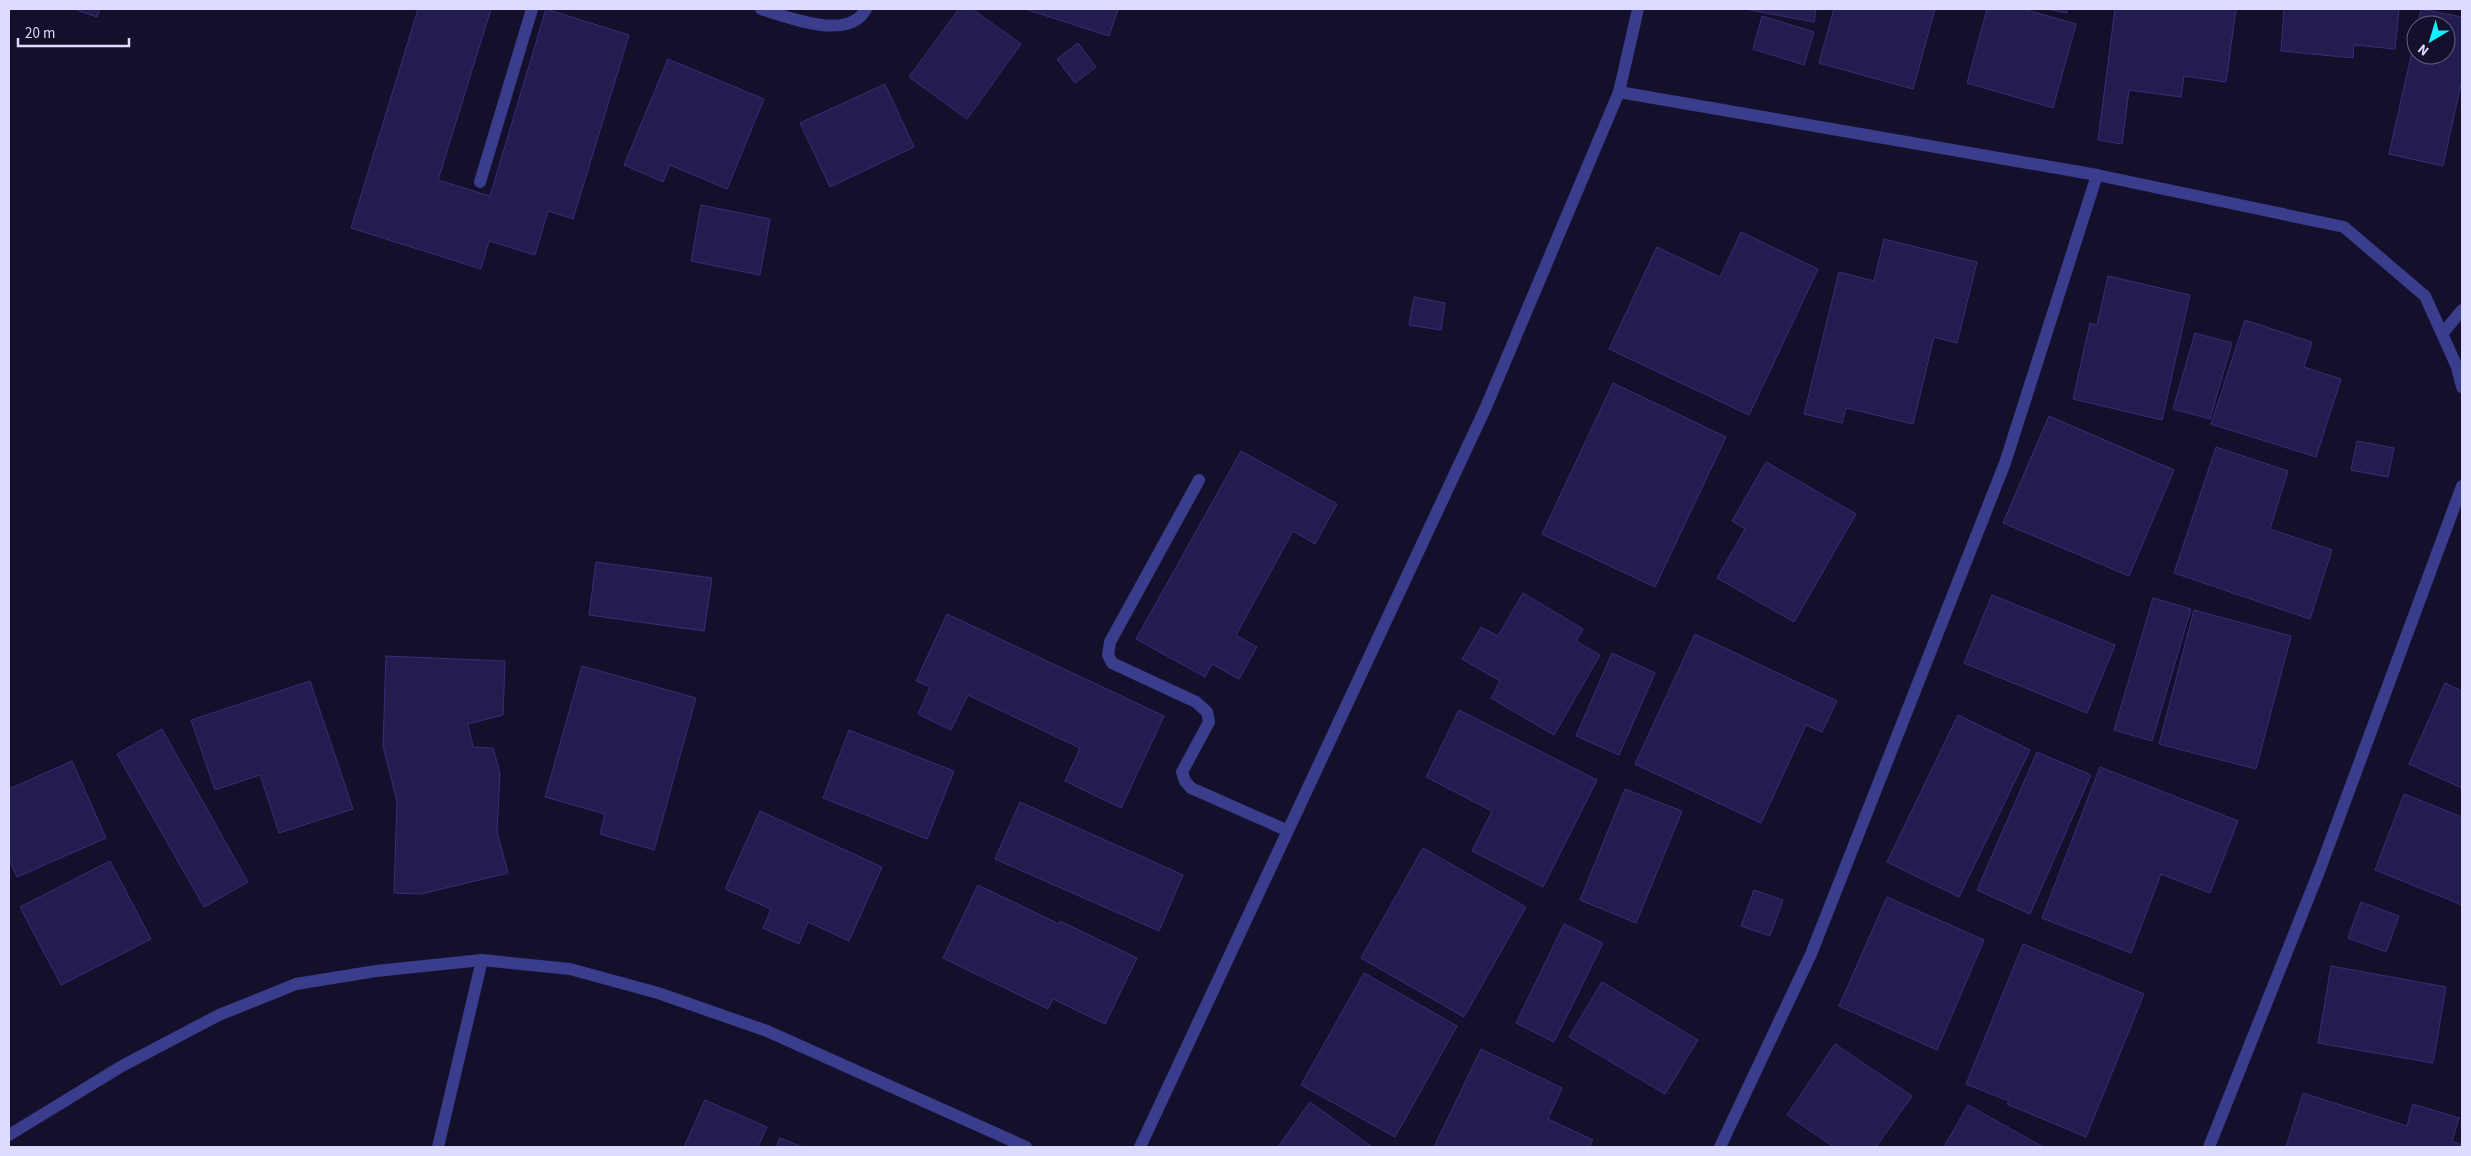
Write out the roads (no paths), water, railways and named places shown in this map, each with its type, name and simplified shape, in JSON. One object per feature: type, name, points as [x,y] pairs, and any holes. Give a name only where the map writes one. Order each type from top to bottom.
[{"type":"street","points":[[480,182],[532,9]]},
{"type":"street","points":[[760,9],[804,22],[839,28],[863,14],[866,9]]},
{"type":"street","points":[[1140,1147],[1286,830],[1486,407],[1619,92],[1638,9]]},
{"type":"street","points":[[1619,92],[2097,175],[2344,227],[2425,296],[2457,367],[2462,387]]},
{"type":"street","points":[[1720,1147],[1811,954],[2004,463],[2097,175]]},
{"type":"street","points":[[2442,334],[2462,310]]},
{"type":"street","points":[[1199,480],[1110,642],[1108,655],[1112,663],[1196,702],[1207,712],[1209,722],[1182,772],[1185,781],[1191,788],[1286,830]]},
{"type":"street","points":[[2209,1147],[2320,869],[2462,486]]},
{"type":"street","points":[[9,1135],[122,1066],[203,1023],[296,984],[376,971],[482,960],[570,969],[658,993],[767,1031],[1026,1147]]},
{"type":"street","points":[[438,1147],[482,960]]}]
